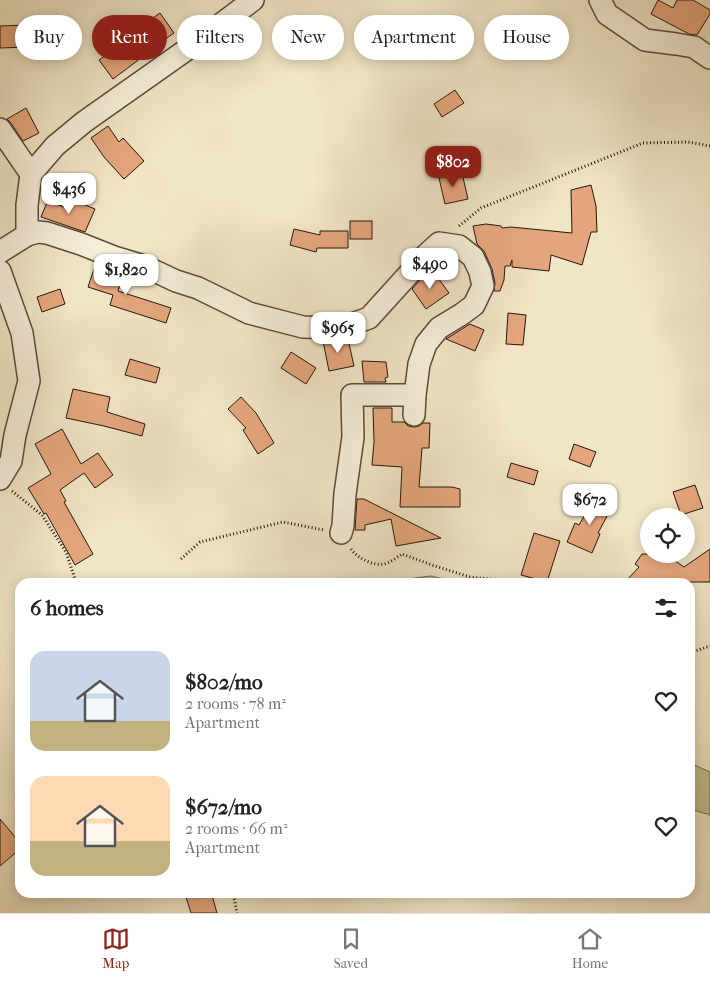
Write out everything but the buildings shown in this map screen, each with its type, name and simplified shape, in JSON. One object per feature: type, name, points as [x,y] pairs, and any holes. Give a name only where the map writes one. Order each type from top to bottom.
[{"type":"street","points":[[27,235],[27,205],[31,174],[55,146],[84,122],[196,43],[253,0]]},
{"type":"street","points":[[600,0],[607,14],[645,40],[694,47],[710,58]]},
{"type":"street","points":[[0,129],[31,174]]},
{"type":"street","points":[[0,252],[27,235],[38,232],[47,233],[144,266],[176,281],[198,288],[250,314],[303,327],[341,328],[369,318],[439,243],[459,246],[472,257],[480,272],[483,286],[474,305],[439,328],[426,344],[418,364],[414,405],[352,395],[353,437],[341,533]]},
{"type":"street","points":[[0,271],[22,333],[29,381],[15,436],[11,461],[4,482]]},
{"type":"path","points":[[439,243],[481,208],[643,143],[688,142],[710,146]]},
{"type":"path","points":[[4,482],[42,515],[66,552],[75,578]]},
{"type":"path","points":[[695,651],[710,646]]},
{"type":"path","points":[[234,898],[237,913]]},
{"type":"green space","points":[[431,576],[439,578],[415,578]]},
{"type":"green space","points":[[695,765],[710,772],[710,815],[695,810]]}]
